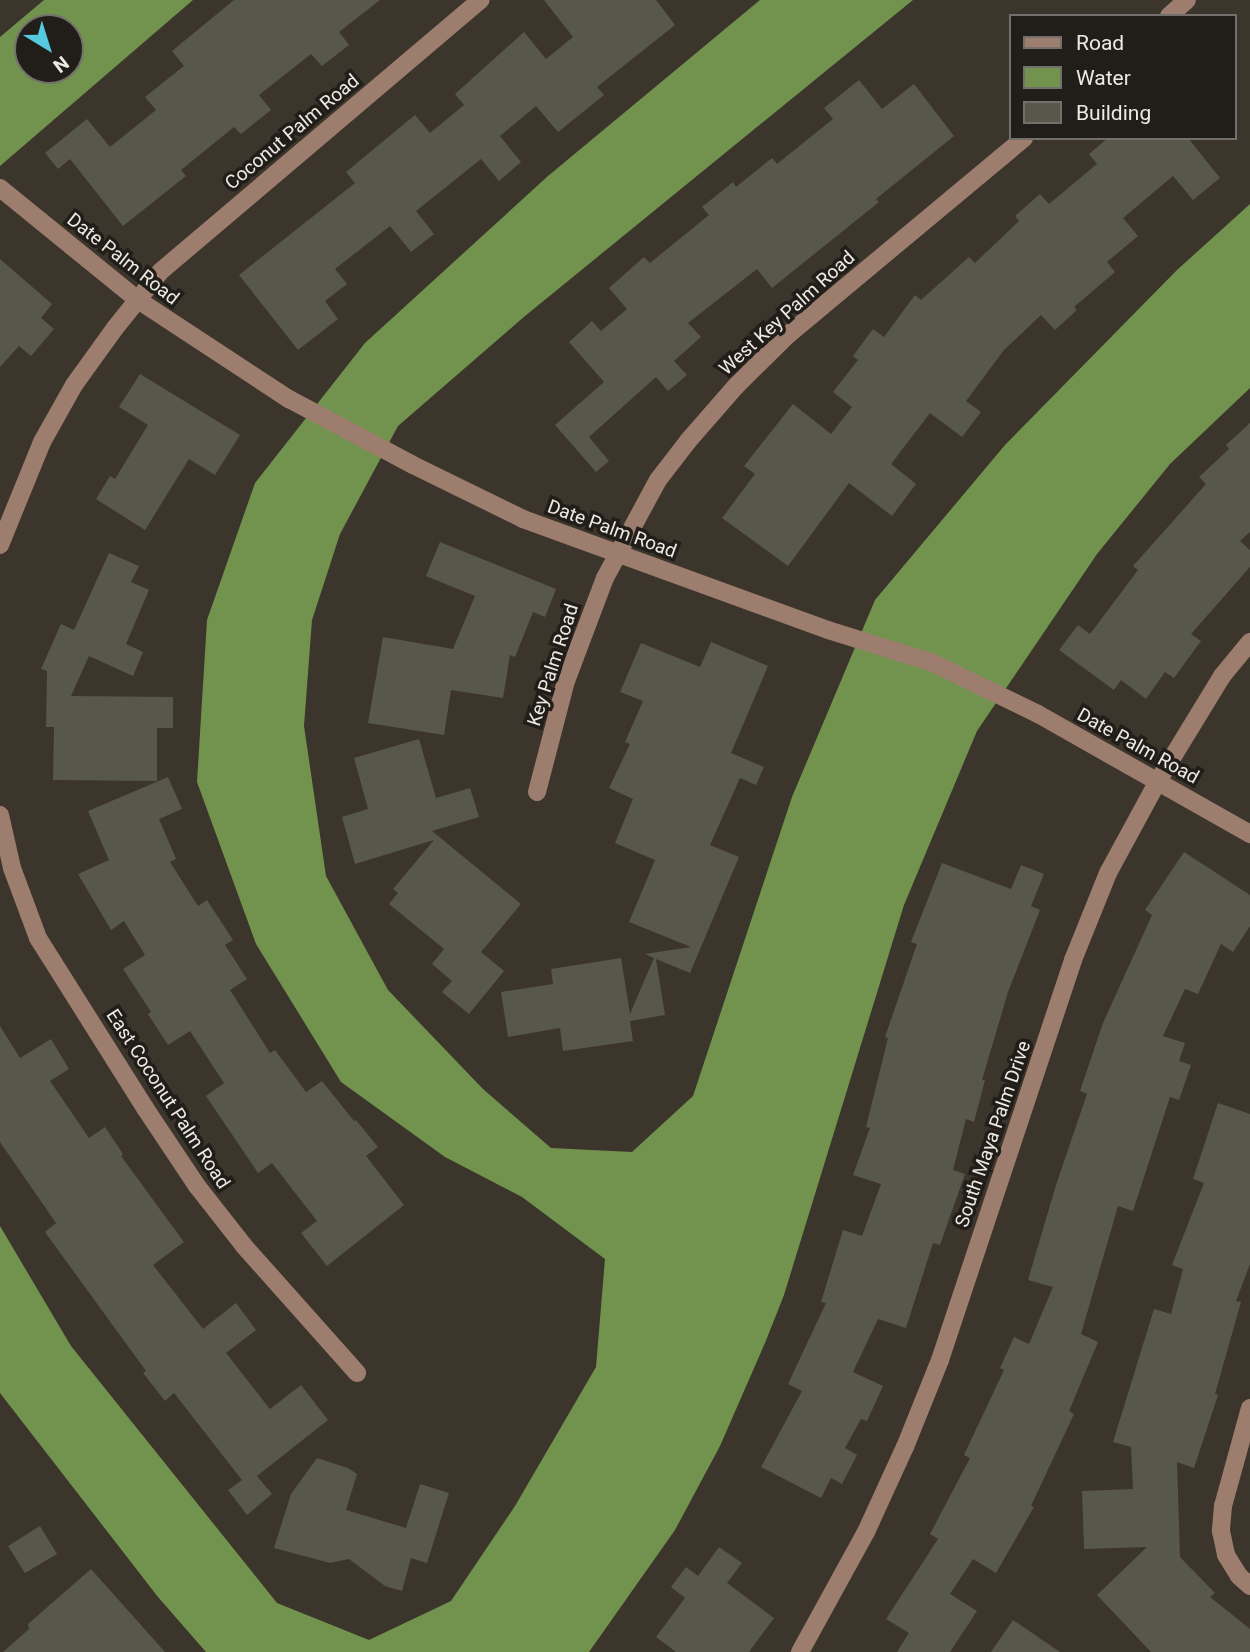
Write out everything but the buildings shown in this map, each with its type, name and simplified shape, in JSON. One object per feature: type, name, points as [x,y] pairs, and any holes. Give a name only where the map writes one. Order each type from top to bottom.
[{"type":"street","name":"Coconut Palm Road","points":[[138,300],[161,271],[480,0]]},
{"type":"street","points":[[1171,14],[1187,0]]},
{"type":"street","name":"West Key Palm Road","points":[[616,554],[659,480],[736,386],[789,334],[1022,140]]},
{"type":"street","name":"Date Palm Road","points":[[3,191],[138,300],[289,399],[414,466],[523,519],[828,630],[933,663],[1038,714],[1250,834]]},
{"type":"street","points":[[0,545],[42,442],[75,385],[138,300]]},
{"type":"street","name":"Key Palm Road","points":[[537,792],[566,681],[616,554]]},
{"type":"street","name":"South Maya Palm Drive","points":[[800,1652],[866,1532],[905,1447],[940,1360],[1073,960],[1108,873],[1158,781],[1222,676],[1250,642]]},
{"type":"street","name":"East Coconut Palm Road","points":[[0,815],[12,869],[38,938],[145,1108],[197,1186],[244,1246],[357,1373]]},
{"type":"street","points":[[1250,1408],[1223,1506],[1221,1531],[1230,1562],[1250,1586]]},
{"type":"water","points":[[44,0],[193,0],[0,166],[0,37],[14,25],[14,84],[84,84],[84,14],[27,14]]},
{"type":"water","points":[[760,0],[913,0],[525,316],[398,426],[340,534],[312,620],[304,726],[326,876],[388,990],[483,1089],[551,1148],[632,1152],[693,1096],[792,797],[875,600],[1005,445],[1177,270],[1250,204],[1250,388],[1170,464],[1097,554],[977,731],[904,905],[784,1295],[765,1343],[720,1446],[675,1530],[589,1652],[206,1652],[158,1597],[0,1393],[0,1226],[71,1346],[277,1603],[369,1640],[451,1601],[515,1506],[596,1367],[605,1259],[522,1197],[445,1157],[341,1082],[256,944],[197,782],[207,620],[255,483],[365,343],[548,176]]}]
